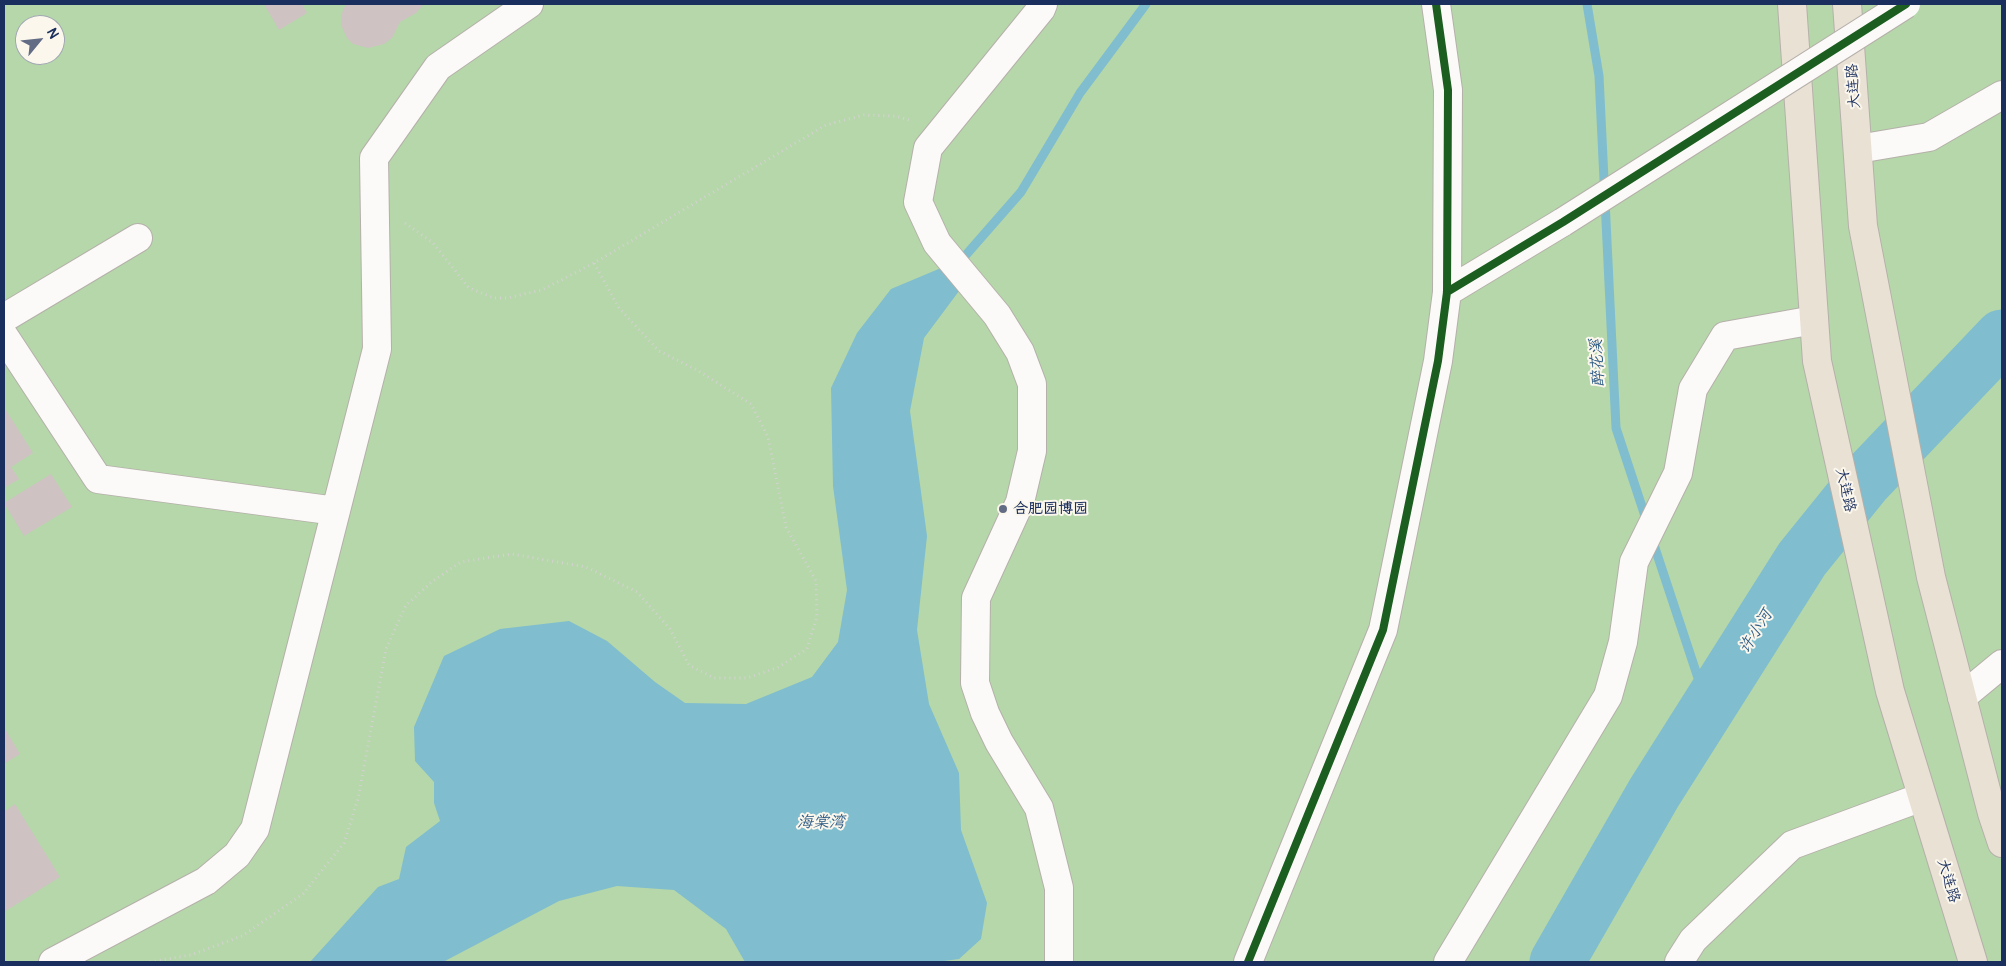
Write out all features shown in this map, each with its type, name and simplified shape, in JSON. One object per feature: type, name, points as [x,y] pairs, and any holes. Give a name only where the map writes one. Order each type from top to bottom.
[{"type":"main road","name":"大连路","points":[[1792,4],[1817,361],[1890,691],[1972,962]]},
{"type":"main road","name":"大连路","points":[[1847,4],[1863,226],[1931,577],[1992,813],[2002,843]]},
{"type":"street","points":[[53,962],[206,881],[237,855],[255,829],[377,349],[374,158],[438,67],[529,4]]},
{"type":"street","points":[[1043,4],[1041,9],[928,148],[918,202],[937,242],[997,315],[1020,352],[1032,384],[1032,451],[1020,502],[976,598],[975,683],[985,713],[999,742],[1039,808],[1060,888],[1059,962]]},
{"type":"street","points":[[1248,962],[1383,630],[1438,360],[1447,292],[1448,90],[1436,4]]},
{"type":"street","points":[[1447,292],[1563,222],[1906,4]]},
{"type":"street","points":[[1858,150],[1929,137],[2002,95]]},
{"type":"street","points":[[4,318],[138,238]]},
{"type":"street","points":[[1448,962],[1608,696],[1623,642],[1634,562],[1678,473],[1693,389],[1725,336],[1814,320]]},
{"type":"street","points":[[4,336],[98,479],[336,511]]},
{"type":"street","points":[[1962,697],[2002,664]]},
{"type":"street","points":[[1679,962],[1693,940],[1792,845],[1922,798]]},
{"type":"path","points":[[374,213],[405,223],[433,243],[469,288],[494,298],[507,298],[542,290],[594,263],[826,125],[864,115],[896,116],[941,132]]},
{"type":"path","points":[[150,962],[191,955],[242,936],[304,894],[344,843],[358,799],[386,649],[406,605],[433,581],[461,562],[512,554],[586,567],[638,592],[670,629],[689,665],[714,678],[747,678],[777,668],[807,649],[817,616],[816,581],[786,527],[768,437],[751,404],[697,370],[659,351],[619,308],[594,263]]},
{"type":"green space","name":"合肥园博园","points":[[4,4],[2002,4],[2002,962],[4,962]]},
{"type":"water","name":"海棠湾","points":[[941,268],[959,291],[924,338],[910,411],[927,536],[917,630],[929,704],[959,773],[961,830],[987,903],[981,939],[959,959],[936,962],[745,962],[726,929],[674,890],[617,886],[559,901],[443,962],[310,962],[378,887],[399,879],[406,847],[440,821],[434,803],[434,782],[415,761],[414,727],[444,656],[500,629],[569,621],[607,641],[655,682],[685,703],[746,704],[812,677],[838,642],[847,590],[833,486],[831,388],[857,333],[891,289]]},
{"type":"building","points":[[264,4],[302,4],[307,13],[279,30]]},
{"type":"building","points":[[346,4],[424,4],[416,13],[400,22],[392,38],[384,44],[368,48],[353,44],[347,38],[341,25],[341,15]]},
{"type":"building","points":[[4,407],[33,453],[11,467],[19,479],[4,488]]},
{"type":"building","points":[[51,474],[72,507],[24,536],[4,503]]},
{"type":"building","points":[[4,727],[20,754],[4,764]]},
{"type":"building","points":[[15,804],[60,877],[4,912],[4,812]]},
{"type":"waterway","points":[[958,264],[1021,192],[1080,93],[1146,4]]},
{"type":"waterway","name":"醉花溪","points":[[1587,4],[1599,76],[1616,428],[1647,522]]},
{"type":"waterway","name":"许小河","points":[[1557,962],[1654,793],[1802,559],[1865,481],[2002,337]]},
{"type":"waterway","name":"醉花溪","points":[[1652,539],[1708,708]]},
{"type":"cycle path","points":[[1248,962],[1383,630],[1438,361],[1447,292],[1448,90],[1436,4]]},
{"type":"cycle path","points":[[1447,292],[1563,222],[1906,4]]},
{"type":"place","name":"合肥园博园","points":[[1003,509]]}]
